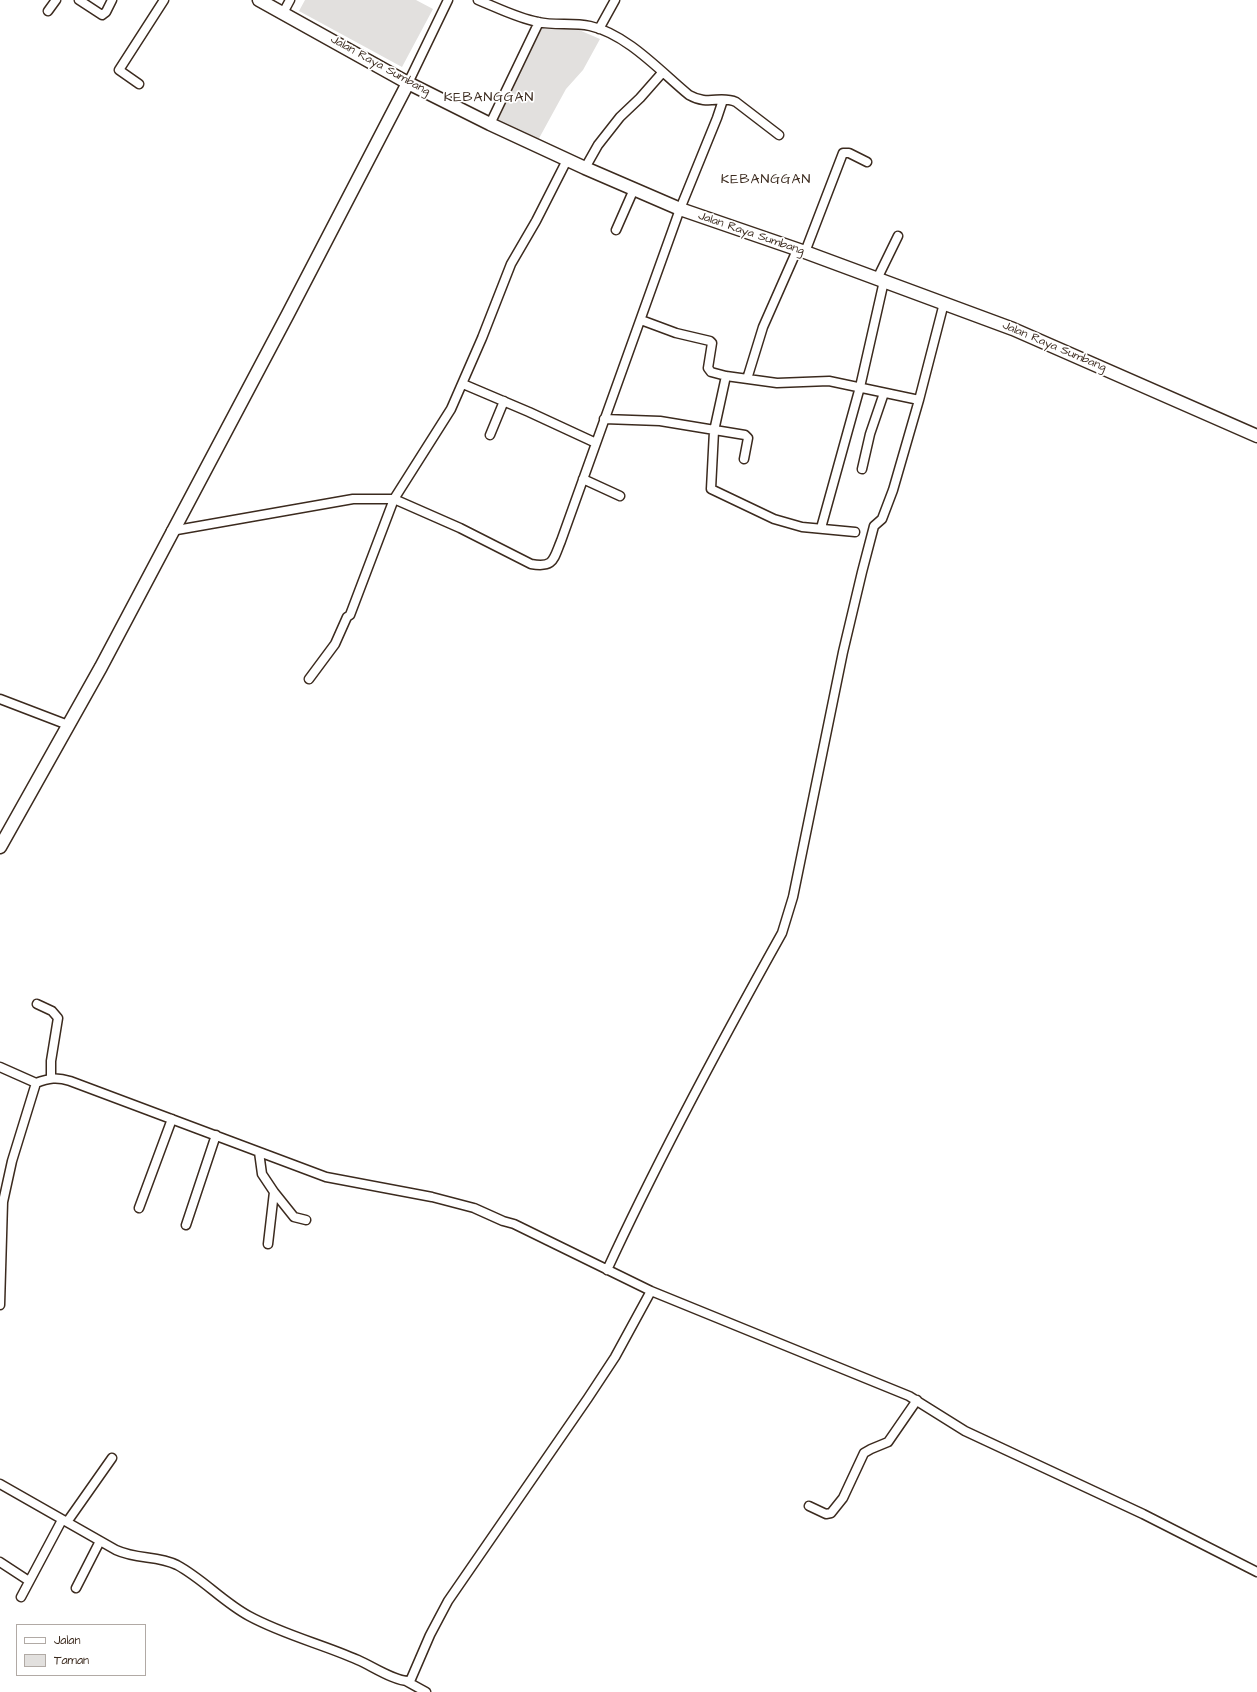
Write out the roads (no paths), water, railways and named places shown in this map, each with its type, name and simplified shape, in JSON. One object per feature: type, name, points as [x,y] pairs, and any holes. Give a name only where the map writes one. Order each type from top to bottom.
[{"type":"street","points":[[48,11],[56,0]]},
{"type":"street","points":[[80,0],[102,15],[106,12],[112,0]]},
{"type":"street","points":[[139,84],[119,70],[164,0]]},
{"type":"street","name":"Jalan Raya Sumbang","points":[[259,0],[408,82],[490,124],[584,168],[680,209],[881,280],[1033,337],[1257,436]]},
{"type":"street","points":[[283,13],[290,0]]},
{"type":"street","points":[[1,842],[101,668],[171,532],[288,314],[408,82],[448,0]]},
{"type":"street","points":[[478,0],[522,18],[539,22],[590,26],[617,37],[637,49],[662,73],[689,95],[699,100],[730,99],[779,135]]},
{"type":"street","points":[[599,29],[615,0]]},
{"type":"street","points":[[490,124],[539,22]]},
{"type":"street","points":[[584,168],[598,145],[620,117],[640,98],[662,73]]},
{"type":"street","points":[[171,532],[354,499],[394,499],[460,528],[531,564],[544,566],[550,563],[561,541],[680,209],[723,100]]},
{"type":"street","points":[[747,379],[764,327],[801,251],[843,153],[867,162]]},
{"type":"street","points":[[309,679],[335,644],[347,617],[350,614],[394,499],[451,409],[464,384],[511,264],[536,221],[567,160]]},
{"type":"street","points":[[616,230],[634,189]]},
{"type":"street","points":[[821,528],[860,387],[881,280],[898,236]]},
{"type":"street","points":[[607,1270],[631,1218],[676,1130],[783,931],[793,897],[845,641],[874,526],[882,519],[888,501],[919,400],[944,303]]},
{"type":"street","points":[[641,320],[676,333],[710,341],[712,344],[708,368],[711,372],[726,376],[777,382],[829,381],[919,400]]},
{"type":"street","points":[[726,376],[714,431],[710,487],[713,492],[774,518],[802,527],[855,532]]},
{"type":"street","points":[[464,384],[596,443]]},
{"type":"street","points":[[862,469],[870,434],[884,393]]},
{"type":"street","points":[[490,434],[504,401]]},
{"type":"street","points":[[604,419],[660,421],[747,436],[748,438],[744,460]]},
{"type":"street","points":[[583,480],[620,496]]},
{"type":"street","points":[[0,699],[68,725]]},
{"type":"street","points":[[37,1004],[52,1011],[58,1018],[51,1061],[50,1078]]},
{"type":"street","points":[[0,1067],[36,1083],[50,1078],[60,1078],[70,1081],[326,1177],[432,1196],[474,1208],[514,1224],[651,1291],[796,1349],[917,1400],[965,1431],[1143,1514],[1257,1572]]},
{"type":"street","points":[[0,1305],[3,1202],[12,1161],[36,1083]]},
{"type":"street","points":[[139,1208],[172,1118]]},
{"type":"street","points":[[186,1225],[216,1135]]},
{"type":"street","points":[[259,1152],[262,1174],[274,1192],[294,1217],[306,1220]]},
{"type":"street","points":[[268,1244],[274,1192]]},
{"type":"street","points":[[406,1681],[411,1679],[430,1635],[448,1601],[588,1398],[615,1356],[651,1291]]},
{"type":"street","points":[[809,1506],[826,1514],[831,1513],[843,1498],[864,1453],[888,1442],[917,1400]]},
{"type":"street","points":[[21,1597],[65,1521],[112,1458]]},
{"type":"street","points":[[0,1484],[100,1541],[126,1554],[137,1557],[159,1558],[168,1561],[194,1575],[249,1616],[289,1635],[313,1641],[406,1681],[426,1692]]},
{"type":"street","points":[[76,1588],[100,1541]]},
{"type":"street","points":[[0,1562],[29,1581]]},
{"type":"district","name":"KEBANGGAN","points":[[489,98]]},
{"type":"district","name":"KEBANGGAN","points":[[766,180]]}]
